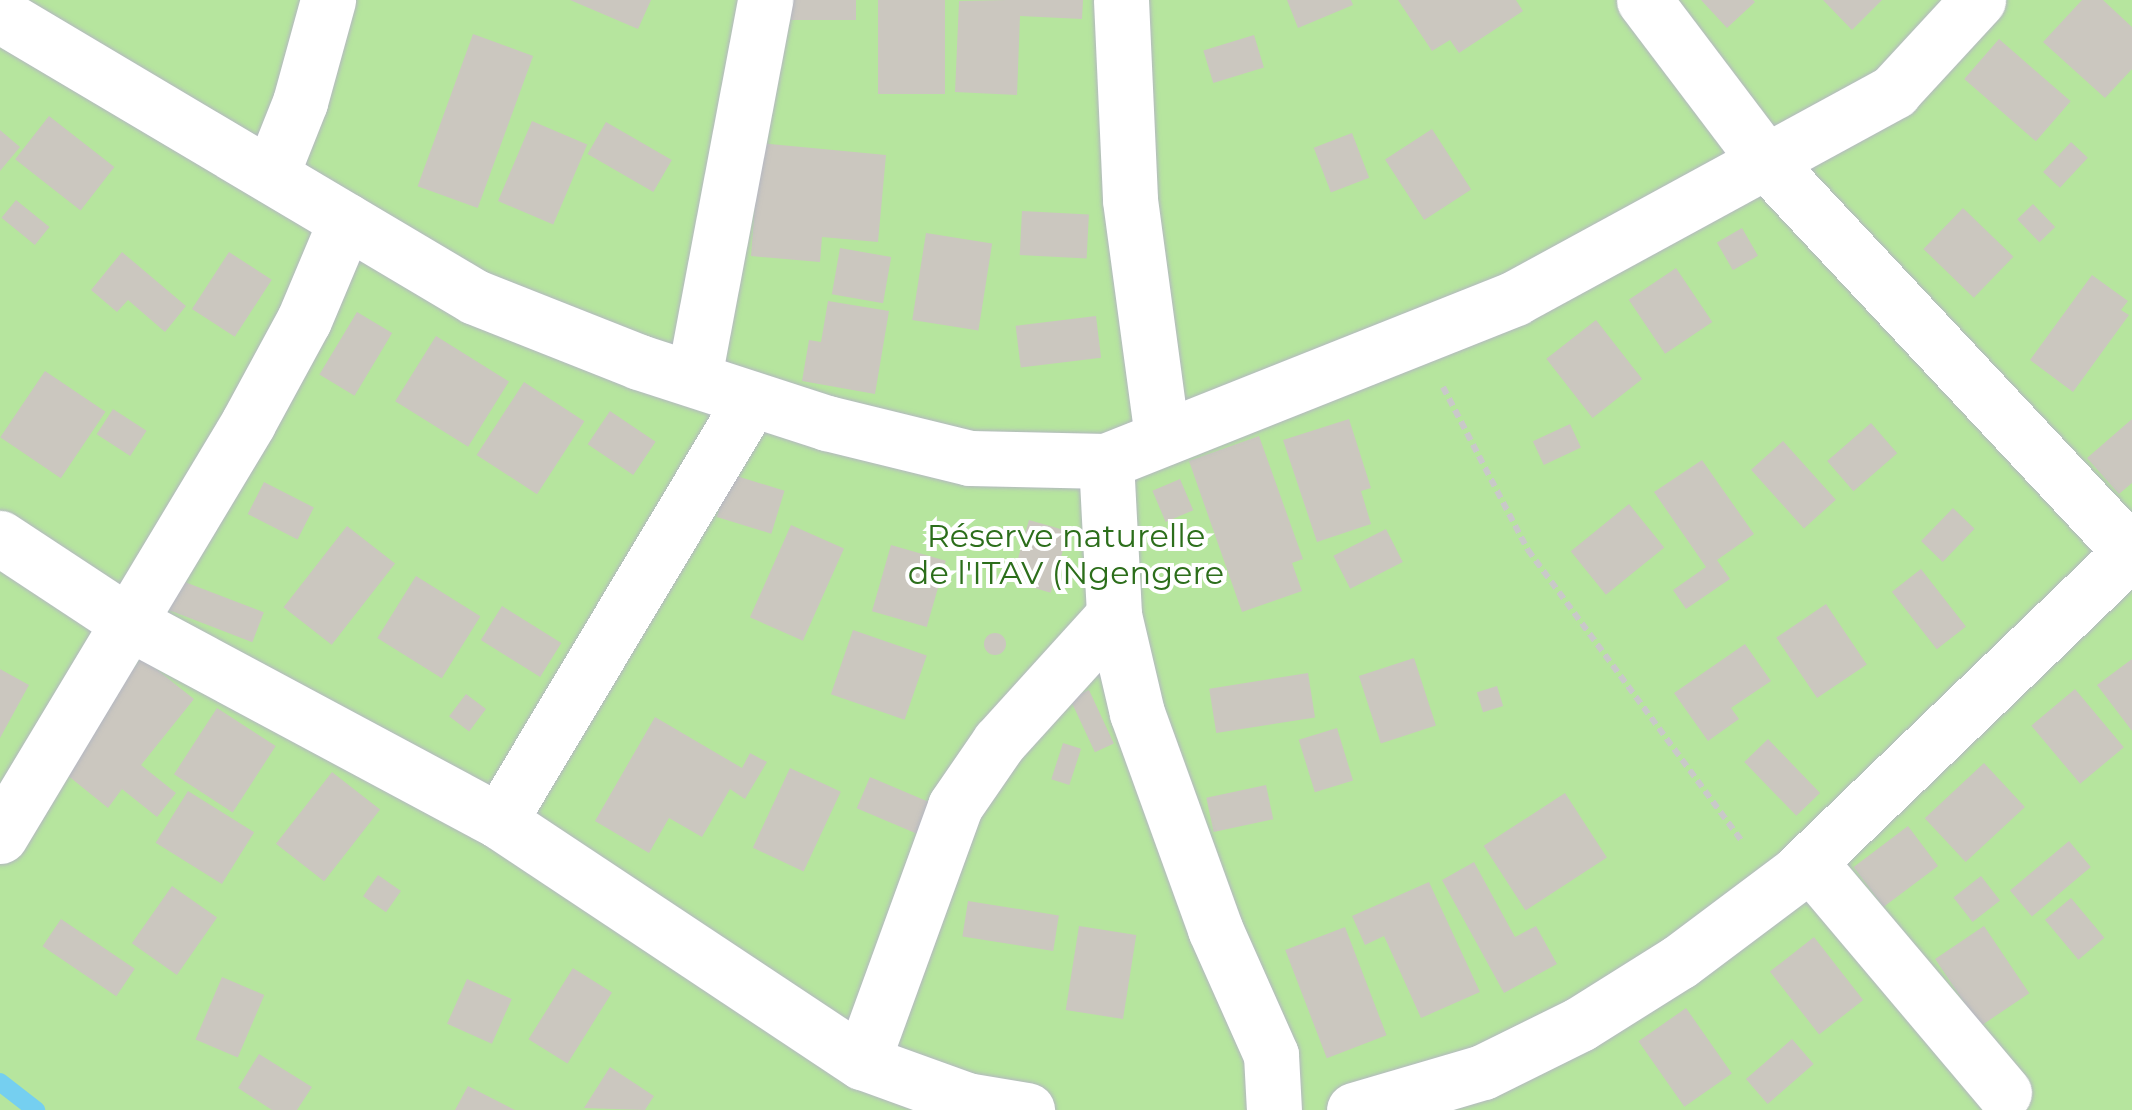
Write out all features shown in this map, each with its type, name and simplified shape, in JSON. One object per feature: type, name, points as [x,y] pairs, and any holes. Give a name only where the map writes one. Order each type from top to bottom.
[{"type":"street","points":[[271,175],[300,102],[328,0]]},
{"type":"street","points":[[694,377],[765,0]]},
{"type":"street","points":[[1121,0],[1130,200],[1162,438]]},
{"type":"street","points":[[1354,1110],[1483,1072],[1580,1024],[1793,875],[2132,552],[1768,164],[1644,0]]},
{"type":"street","points":[[0,15],[476,297],[639,362],[694,377],[750,402],[970,458],[1106,461],[1515,298],[1768,164],[1894,91],[1978,0]]},
{"type":"street","points":[[0,836],[248,422],[304,320],[346,220]]},
{"type":"street","points":[[499,822],[750,402]]},
{"type":"street","points":[[1106,461],[1114,616],[1137,713],[1215,930],[1271,1055],[1274,1110]]},
{"type":"street","points":[[0,538],[126,621],[499,822],[862,1062],[967,1100],[1027,1110]]},
{"type":"street","points":[[862,1062],[955,806],[999,742],[1114,616]]},
{"type":"street","points":[[1793,875],[2004,1093]]},
{"type":"path","points":[[1423,334],[1476,462],[1528,550],[1793,875]]},
{"type":"green space","name":"Réserve naturelle de l'ITAV (Ngengere","points":[[0,0],[2132,0],[2132,1110],[0,1110]]},
{"type":"building","points":[[570,0],[651,0],[638,29]]},
{"type":"building","points":[[791,0],[856,0],[856,20],[791,20]]},
{"type":"building","points":[[878,0],[945,0],[945,94],[878,94]]},
{"type":"building","points":[[1083,0],[1082,19],[1020,16],[1017,95],[955,92],[959,1]]},
{"type":"building","points":[[1287,0],[1351,0],[1353,5],[1298,28]]},
{"type":"building","points":[[1398,0],[1516,0],[1523,11],[1459,53],[1450,40],[1432,51]]},
{"type":"building","points":[[1701,0],[1753,0],[1755,2],[1727,28]]},
{"type":"building","points":[[1823,0],[1882,0],[1852,30]]},
{"type":"building","points":[[2082,0],[2103,0],[2132,27],[2132,69],[2105,98],[2043,42]]},
{"type":"building","points":[[473,34],[533,56],[478,208],[418,186]]},
{"type":"building","points":[[1254,35],[1264,68],[1213,83],[1203,50]]},
{"type":"building","points":[[1999,39],[2071,101],[2036,141],[1964,79]]},
{"type":"building","points":[[49,116],[114,167],[81,210],[15,159]]},
{"type":"building","points":[[532,121],[587,144],[553,225],[498,201]]},
{"type":"building","points":[[606,122],[672,160],[653,192],[588,154]]},
{"type":"building","points":[[1432,129],[1471,189],[1424,220],[1385,159]]},
{"type":"building","points":[[0,130],[20,147],[0,171]]},
{"type":"building","points":[[1352,133],[1369,178],[1331,193],[1314,148]]},
{"type":"building","points":[[2071,142],[2088,158],[2060,188],[2043,172]]},
{"type":"building","points":[[760,143],[886,155],[878,242],[822,237],[820,262],[751,256]]},
{"type":"building","points":[[16,200],[49,227],[35,245],[2,218]]},
{"type":"building","points":[[2033,204],[2055,227],[2039,242],[2017,219]]},
{"type":"building","points":[[1963,208],[2013,257],[1974,298],[1923,249]]},
{"type":"building","points":[[1022,211],[1089,215],[1087,258],[1020,255]]},
{"type":"building","points":[[1742,228],[1758,256],[1733,270],[1717,242]]},
{"type":"building","points":[[926,233],[992,243],[978,330],[912,320]]},
{"type":"building","points":[[840,248],[891,257],[883,303],[832,294]]},
{"type":"building","points":[[122,252],[186,306],[165,332],[128,300],[117,312],[91,290]]},
{"type":"building","points":[[229,252],[272,280],[235,337],[192,309]]},
{"type":"building","points":[[1676,268],[1712,322],[1665,354],[1629,300]]},
{"type":"building","points":[[2092,275],[2128,301],[2121,310],[2129,315],[2073,392],[2030,360]]},
{"type":"building","points":[[828,301],[889,311],[875,394],[802,381],[809,340],[821,342]]},
{"type":"building","points":[[357,312],[392,333],[355,396],[319,375]]},
{"type":"building","points":[[1096,316],[1101,358],[1021,368],[1016,326]]},
{"type":"building","points":[[1596,320],[1642,379],[1593,418],[1546,359]]},
{"type":"building","points":[[436,336],[509,382],[468,447],[395,401]]},
{"type":"building","points":[[45,371],[106,412],[61,478],[0,437]]},
{"type":"building","points":[[524,382],[584,421],[537,494],[477,455]]},
{"type":"building","points":[[113,409],[147,431],[130,456],[97,434]]},
{"type":"building","points":[[610,411],[656,442],[633,475],[588,444]]},
{"type":"building","points":[[1349,419],[1371,488],[1361,491],[1371,524],[1317,542],[1283,440]]},
{"type":"building","points":[[2132,419],[2132,483],[2119,494],[2087,458]]},
{"type":"building","points":[[1871,423],[1897,453],[1853,491],[1827,461]]},
{"type":"building","points":[[1570,424],[1581,448],[1544,465],[1533,441]]},
{"type":"building","points":[[1259,436],[1303,559],[1292,563],[1302,591],[1242,612],[1189,461]]},
{"type":"building","points":[[1783,441],[1836,500],[1804,528],[1751,470]]},
{"type":"building","points":[[1702,460],[1754,534],[1717,560],[1730,579],[1686,609],[1673,590],[1706,567],[1654,492]]},
{"type":"building","points":[[730,474],[785,491],[771,534],[717,517]]},
{"type":"building","points":[[1180,479],[1193,510],[1166,522],[1152,491]]},
{"type":"building","points":[[264,482],[314,507],[298,539],[248,514]]},
{"type":"building","points":[[1629,504],[1664,548],[1606,595],[1571,551]]},
{"type":"building","points":[[1953,508],[1975,529],[1943,562],[1921,541]]},
{"type":"building","points":[[1029,520],[1068,531],[1051,593],[1011,582]]},
{"type":"building","points":[[791,525],[844,549],[803,641],[750,617]]},
{"type":"building","points":[[347,526],[395,564],[332,645],[284,607]]},
{"type":"building","points":[[1386,529],[1403,562],[1350,589],[1333,556]]},
{"type":"building","points":[[891,545],[946,561],[927,627],[872,611]]},
{"type":"building","points":[[1921,569],[1966,627],[1937,649],[1892,592]]},
{"type":"building","points":[[416,576],[480,616],[442,678],[377,638]]},
{"type":"building","points":[[177,579],[264,612],[252,642],[166,609]]},
{"type":"building","points":[[1826,604],[1867,665],[1817,698],[1776,638]]},
{"type":"building","points":[[502,606],[561,643],[540,677],[481,640]]},
{"type":"building","points":[[853,630],[927,655],[905,720],[831,694]]},
{"type":"building","points":[[991,633],[999,633],[1006,644],[999,655],[991,655],[984,648],[984,640]]},
{"type":"building","points":[[1745,644],[1771,681],[1731,708],[1739,719],[1708,741],[1674,693]]},
{"type":"building","points":[[142,658],[194,699],[141,765],[176,793],[157,817],[122,789],[108,808],[56,766]]},
{"type":"building","points":[[1414,658],[1436,726],[1381,743],[1359,676]]},
{"type":"building","points":[[2132,659],[2132,731],[2097,685]]},
{"type":"building","points":[[0,669],[29,685],[0,738]]},
{"type":"building","points":[[1308,673],[1315,717],[1216,733],[1209,689]]},
{"type":"building","points":[[1497,686],[1503,706],[1483,712],[1477,692]]},
{"type":"building","points":[[2075,689],[2124,747],[2080,784],[2031,726]]},
{"type":"building","points":[[1089,690],[1114,743],[1095,752],[1070,699]]},
{"type":"building","points":[[466,694],[486,709],[469,731],[449,716]]},
{"type":"building","points":[[217,708],[276,746],[233,812],[174,774]]},
{"type":"building","points":[[655,717],[742,768],[750,753],[767,762],[745,799],[730,789],[702,837],[669,818],[649,853],[595,821]]},
{"type":"building","points":[[1337,728],[1353,781],[1315,792],[1299,740]]},
{"type":"building","points":[[1768,739],[1820,793],[1796,816],[1744,762]]},
{"type":"building","points":[[1063,743],[1081,749],[1069,785],[1051,779]]},
{"type":"building","points":[[1984,763],[2025,807],[1966,862],[1925,818]]},
{"type":"building","points":[[790,768],[841,792],[804,871],[753,848]]},
{"type":"building","points":[[332,772],[380,810],[324,881],[276,844]]},
{"type":"building","points":[[870,777],[931,803],[917,834],[857,808]]},
{"type":"building","points":[[1266,785],[1273,819],[1214,832],[1206,798]]},
{"type":"building","points":[[188,791],[254,832],[222,884],[156,843]]},
{"type":"building","points":[[1565,793],[1607,858],[1526,910],[1484,846]]},
{"type":"building","points":[[1908,826],[1938,866],[1884,907],[1854,867]]},
{"type":"building","points":[[2069,841],[2091,867],[2032,917],[2010,890]]},
{"type":"building","points":[[1474,862],[1515,937],[1536,926],[1557,964],[1504,993],[1442,880]]},
{"type":"building","points":[[378,875],[401,891],[386,912],[363,896]]},
{"type":"building","points":[[1981,876],[2000,900],[1973,922],[1953,898]]},
{"type":"building","points":[[1429,882],[1480,992],[1421,1018],[1384,936],[1365,945],[1352,916]]},
{"type":"building","points":[[172,886],[217,918],[177,975],[132,943]]},
{"type":"building","points":[[2071,898],[2104,938],[2078,960],[2045,920]]},
{"type":"building","points":[[968,901],[1059,915],[1053,951],[962,937]]},
{"type":"building","points":[[61,919],[135,969],[116,996],[43,946]]},
{"type":"building","points":[[1079,926],[1136,935],[1123,1019],[1066,1010]]},
{"type":"building","points":[[1984,926],[2029,993],[1980,1026],[1935,959]]},
{"type":"building","points":[[1345,927],[1387,1035],[1327,1058],[1285,950]]},
{"type":"building","points":[[1814,937],[1863,1000],[1819,1035],[1770,971]]},
{"type":"building","points":[[573,968],[612,992],[567,1064],[528,1039]]},
{"type":"building","points":[[222,977],[264,995],[238,1058],[195,1040]]},
{"type":"building","points":[[467,979],[512,999],[492,1044],[447,1024]]},
{"type":"building","points":[[1686,1008],[1732,1074],[1684,1107],[1638,1041]]},
{"type":"building","points":[[1792,1039],[1814,1064],[1768,1104],[1746,1079]]},
{"type":"building","points":[[259,1054],[312,1087],[297,1110],[272,1110],[238,1088]]},
{"type":"building","points":[[610,1067],[654,1096],[645,1110],[584,1108]]},
{"type":"building","points":[[468,1086],[515,1110],[455,1110]]},
{"type":"waterway","points":[[0,1082],[36,1110]]}]
